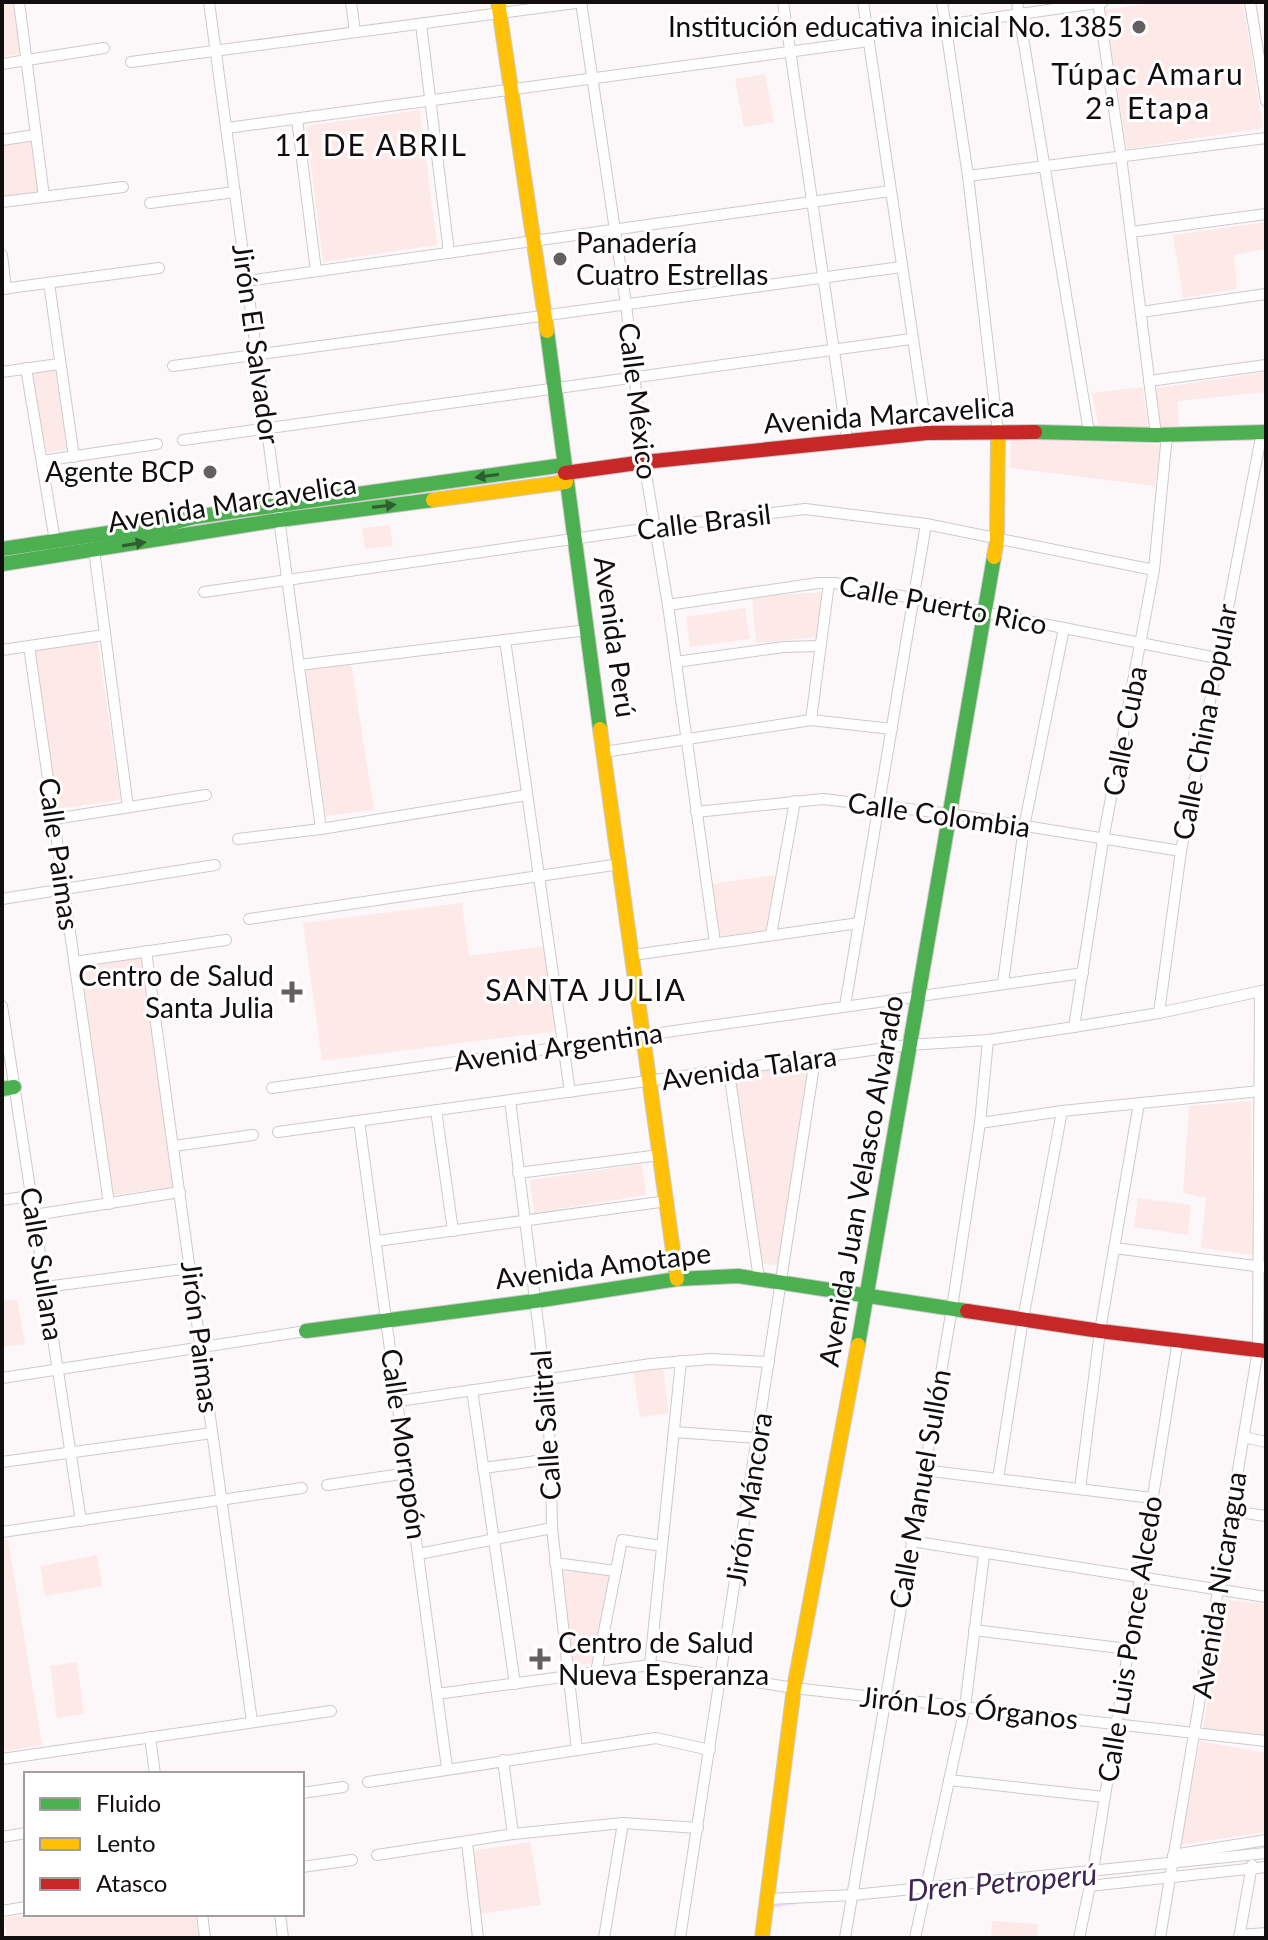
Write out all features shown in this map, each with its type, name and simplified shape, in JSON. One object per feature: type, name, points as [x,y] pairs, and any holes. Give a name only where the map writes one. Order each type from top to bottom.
[{"type":"street","points":[[19,2],[44,197]]},
{"type":"street","name":"Jirón El Salvador","points":[[209,2],[321,829]]},
{"type":"street","points":[[351,2],[355,32]]},
{"type":"street","points":[[131,62],[421,24],[499,8],[582,2]]},
{"type":"street","name":"Calle México","points":[[582,2],[626,304],[644,462],[668,605],[715,943]]},
{"type":"street","points":[[783,2],[847,440]]},
{"type":"street","points":[[863,2],[927,433]]},
{"type":"street","points":[[942,2],[968,176],[998,432]]},
{"type":"street","points":[[1017,2],[1089,432]]},
{"type":"street","points":[[945,25],[1100,2]]},
{"type":"street","name":"Calle Cuba","points":[[1074,1027],[1103,840],[1154,570],[1162,435],[1149,381],[1100,2]]},
{"type":"street","points":[[1250,2],[1266,101]]},
{"type":"street","name":"Avenida Perú","points":[[499,8],[555,388],[677,1279]]},
{"type":"street","points":[[421,24],[449,253]]},
{"type":"street","points":[[227,128],[869,41]]},
{"type":"street","points":[[2,64],[104,48]]},
{"type":"street","points":[[297,119],[316,271]]},
{"type":"street","points":[[2,140],[35,135]]},
{"type":"street","points":[[968,176],[1266,138]]},
{"type":"street","points":[[2,202],[123,187]]},
{"type":"street","points":[[247,281],[890,191]]},
{"type":"street","points":[[150,203],[235,192]]},
{"type":"street","points":[[1131,232],[1266,214]]},
{"type":"street","points":[[2,255],[4,289],[159,268]]},
{"type":"street","points":[[173,366],[901,267]]},
{"type":"street","points":[[49,283],[74,457]]},
{"type":"street","points":[[1141,312],[1266,294]]},
{"type":"street","points":[[183,440],[911,339]]},
{"type":"street","points":[[2,372],[59,364]]},
{"type":"street","points":[[1149,381],[1266,365]]},
{"type":"street","points":[[26,368],[55,541]]},
{"type":"street","name":"Avenida Juan Velasco Alvarado","points":[[762,1938],[794,1688],[867,1296],[908,1045],[920,995],[986,612],[997,539],[998,432]]},
{"type":"street","name":"Avenida Marcavelica","points":[[2,564],[94,550],[169,531],[194,517],[278,512],[644,462],[847,440],[927,433],[1162,435],[1264,432]]},
{"type":"street","name":"Calle China Popular","points":[[1159,1013],[1181,851],[1264,432]]},
{"type":"street","points":[[42,461],[157,444]]},
{"type":"street","name":"Calle Brasil","points":[[204,592],[656,527],[805,509],[926,524],[1154,570]]},
{"type":"street","name":"Avenida Marcavelica","points":[[2,549],[169,531],[196,532],[278,512]]},
{"type":"street","points":[[194,517],[196,532]]},
{"type":"street","points":[[845,1006],[926,524]]},
{"type":"street","points":[[94,550],[128,807]]},
{"type":"street","points":[[811,720],[829,583]]},
{"type":"street","name":"Calle Puerto Rico","points":[[668,605],[829,583],[1217,658]]},
{"type":"street","points":[[1003,983],[1024,827],[1064,628]]},
{"type":"street","points":[[299,665],[587,630]]},
{"type":"street","points":[[2,650],[104,635]]},
{"type":"street","points":[[505,640],[570,1092]]},
{"type":"street","name":"Calle Paimas","points":[[29,646],[109,1204]]},
{"type":"street","points":[[676,662],[784,647],[819,646]]},
{"type":"street","points":[[604,752],[811,720],[892,729]]},
{"type":"street","points":[[54,819],[206,795]]},
{"type":"street","points":[[238,839],[321,829],[527,795]]},
{"type":"street","name":"Calle Colombia","points":[[696,812],[823,799],[951,814],[1181,851]]},
{"type":"street","points":[[771,935],[795,801]]},
{"type":"street","points":[[249,919],[620,864]]},
{"type":"street","points":[[2,899],[215,865]]},
{"type":"street","points":[[633,955],[859,923]]},
{"type":"street","points":[[74,962],[226,940]]},
{"type":"street","name":"Jirón Paimas","points":[[146,951],[252,1722]]},
{"type":"street","name":"Avenid Argentina","points":[[272,1088],[1083,973]]},
{"type":"street","name":"Avenida Talara","points":[[278,1132],[908,1045],[988,1040],[1159,1013],[1263,991]]},
{"type":"street","name":"Avenida Nicaragua","points":[[1160,1938],[1231,1511],[1262,1350],[1263,1165],[1260,1091],[1263,991]]},
{"type":"street","name":"Calle Sullana","points":[[2,1006],[8,1088],[31,1196],[81,1521]]},
{"type":"street","name":"Calle Manuel Sullón","points":[[845,1938],[952,1308],[980,1123],[988,1040]]},
{"type":"street","name":"Jirón Máncora","points":[[680,1938],[815,1059]]},
{"type":"street","points":[[729,1072],[759,1279]]},
{"type":"street","points":[[980,1123],[1062,1111],[1260,1091]]},
{"type":"street","name":"Calle Salitral","points":[[510,1100],[545,1379],[555,1563],[577,1750]]},
{"type":"street","points":[[1080,1489],[1100,1331],[1139,1103]]},
{"type":"street","points":[[436,1110],[453,1231]]},
{"type":"street","points":[[998,1479],[1023,1319],[1062,1111]]},
{"type":"street","name":"Calle Morropón","points":[[359,1121],[447,1768]]},
{"type":"street","points":[[174,1146],[253,1135]]},
{"type":"street","points":[[518,1173],[660,1155]]},
{"type":"street","points":[[34,1215],[180,1192]]},
{"type":"street","points":[[2,1200],[31,1196]]},
{"type":"street","points":[[377,1241],[667,1201]]},
{"type":"street","points":[[1114,1248],[1263,1267]]},
{"type":"street","points":[[45,1287],[191,1268]]},
{"type":"street","name":"Avenida Amotape","points":[[2,1378],[677,1279],[738,1276],[1100,1331],[1262,1350]]},
{"type":"street","name":"Calle Luis Ponce Alcedo","points":[[1079,1938],[1093,1871],[1178,1340]]},
{"type":"street","points":[[399,1401],[681,1361],[769,1362]]},
{"type":"street","points":[[650,1665],[681,1361]]},
{"type":"street","points":[[472,1390],[515,1684]]},
{"type":"street","points":[[674,1432],[758,1438]]},
{"type":"street","points":[[2,1462],[212,1433]]},
{"type":"street","points":[[1244,1437],[1266,1442]]},
{"type":"street","points":[[483,1468],[551,1459]]},
{"type":"street","points":[[923,1470],[1152,1498]]},
{"type":"street","points":[[327,1485],[408,1473]]},
{"type":"street","points":[[2,1532],[302,1488]]},
{"type":"street","points":[[1231,1511],[1266,1516]]},
{"type":"street","points":[[419,1554],[552,1528]]},
{"type":"street","points":[[596,1672],[622,1540],[662,1546]]},
{"type":"street","points":[[911,1541],[984,1555],[1266,1597]]},
{"type":"street","points":[[915,1938],[965,1707],[984,1555]]},
{"type":"street","points":[[555,1563],[616,1571]]},
{"type":"street","points":[[974,1630],[1128,1649]]},
{"type":"street","name":"Jirón Los Órganos","points":[[437,1694],[650,1665],[794,1688],[1266,1741]]},
{"type":"street","points":[[2,1759],[331,1711]]},
{"type":"street","points":[[150,1737],[155,1772]]},
{"type":"street","points":[[368,1782],[656,1738],[710,1750]]},
{"type":"street","points":[[503,1760],[513,1834]]},
{"type":"street","points":[[949,1780],[1104,1797]]},
{"type":"street","points":[[304,1793],[343,1787]]},
{"type":"street","points":[[377,1855],[513,1834],[623,1823],[698,1828]]},
{"type":"street","points":[[604,1938],[623,1823]]},
{"type":"street","points":[[2,1837],[24,1833]]},
{"type":"street","points":[[768,1899],[853,1895],[1093,1871],[1266,1840]]},
{"type":"street","points":[[467,1842],[478,1938]]},
{"type":"street","points":[[1172,1859],[1266,1853]]},
{"type":"street","points":[[1253,1855],[1239,1936],[1266,1933]]},
{"type":"street","points":[[304,1867],[352,1860]]},
{"type":"street","points":[[1089,1886],[1266,1867]]},
{"type":"street","points":[[2,1911],[24,1907]]},
{"type":"street","points":[[202,1916],[205,1938]]},
{"type":"street","points":[[280,1916],[283,1938]]},
{"type":"shaded area","points":[[2,2],[17,2],[24,53],[2,57]]},
{"type":"shaded area","points":[[1157,2],[1243,2],[1263,128],[1127,149],[1105,10]]},
{"type":"shaded area","points":[[765,74],[774,122],[744,127],[735,79]]},
{"type":"shaded area","points":[[420,110],[437,245],[323,262],[306,126]]},
{"type":"shaded area","points":[[33,141],[40,191],[2,199],[2,143]]},
{"type":"shaded area","points":[[1266,222],[1266,249],[1234,255],[1237,289],[1183,298],[1173,235]]},
{"type":"shaded area","points":[[55,370],[68,449],[44,453],[31,374]]},
{"type":"shaded area","points":[[1266,372],[1266,392],[1178,401],[1179,426],[1160,428],[1156,388]]},
{"type":"shaded area","points":[[1143,387],[1148,428],[1098,426],[1092,393]]},
{"type":"shaded area","points":[[1011,439],[1161,444],[1155,486],[1010,468]]},
{"type":"shaded area","points":[[390,525],[393,546],[365,549],[362,528]]},
{"type":"shaded area","points":[[823,592],[820,637],[756,643],[752,596]]},
{"type":"shaded area","points":[[745,608],[750,639],[690,647],[686,617]]},
{"type":"shaded area","points":[[97,638],[121,800],[57,809],[33,648]]},
{"type":"shaded area","points":[[351,662],[374,810],[326,816],[303,669]]},
{"type":"shaded area","points":[[775,875],[769,932],[717,939],[710,884]]},
{"type":"shaded area","points":[[462,903],[469,956],[545,946],[556,1031],[322,1061],[303,923]]},
{"type":"shaded area","points":[[142,956],[174,1187],[113,1195],[81,964]]},
{"type":"shaded area","points":[[809,1065],[782,1265],[762,1264],[733,1074]]},
{"type":"shaded area","points":[[1251,1101],[1253,1255],[1201,1248],[1206,1198],[1183,1193],[1189,1106]]},
{"type":"shaded area","points":[[642,1164],[646,1195],[534,1213],[530,1180]]},
{"type":"shaded area","points":[[1138,1198],[1191,1205],[1188,1235],[1134,1227]]},
{"type":"shaded area","points":[[17,1299],[25,1344],[2,1347],[2,1301]]},
{"type":"shaded area","points":[[663,1368],[669,1413],[640,1417],[633,1372]]},
{"type":"shaded area","points":[[8,1539],[42,1745],[2,1752],[2,1540]]},
{"type":"shaded area","points":[[97,1555],[102,1586],[45,1596],[40,1566]]},
{"type":"shaded area","points":[[562,1571],[612,1574],[596,1663],[569,1666]]},
{"type":"shaded area","points":[[1224,1599],[1266,1604],[1266,1735],[1203,1728]]},
{"type":"shaded area","points":[[77,1662],[84,1714],[57,1718],[50,1666]]},
{"type":"shaded area","points":[[1200,1741],[1266,1753],[1266,1832],[1180,1845]]},
{"type":"shaded area","points":[[530,1842],[541,1905],[480,1914],[472,1851]]},
{"type":"shaded area","points":[[24,1915],[195,1916],[199,1938],[7,1938],[4,1918]]},
{"type":"shaded area","points":[[992,1921],[1038,1924],[1037,1938],[991,1938]]},
{"type":"waterway","name":"Dren Petroperú","points":[[771,1907],[794,1903]]},
{"type":"traffic: fast","points":[[547,331],[600,729]]},
{"type":"traffic: fast","points":[[1035,432],[1156,435],[1266,432]]},
{"type":"traffic: fast","points":[[2,549],[168,524],[194,517],[564,465]]},
{"type":"traffic: fast","points":[[2,564],[279,520],[433,500]]},
{"type":"traffic: fast","points":[[858,1345],[994,557]]},
{"type":"traffic: fast","points":[[2,1089],[14,1087]]},
{"type":"traffic: fast","points":[[306,1331],[677,1279],[738,1276],[967,1311]]},
{"type":"traffic: slow","points":[[498,2],[547,331]]},
{"type":"traffic: slow","points":[[994,557],[997,539],[998,432]]},
{"type":"traffic: slow","points":[[433,500],[566,482]]},
{"type":"traffic: slow","points":[[600,729],[677,1279]]},
{"type":"traffic: slow","points":[[762,1938],[794,1688],[858,1345]]},
{"type":"traffic: jam","points":[[565,473],[927,433],[1035,432]]},
{"type":"traffic: jam","points":[[967,1311],[1266,1351]]},
{"type":"place","name":"Institución educativa inicial No. 1385","points":[[1139,27]]},
{"type":"place","name":"Panadería Cuatro Estrellas","points":[[560,259]]},
{"type":"place","name":"Agente BCP","points":[[210,472]]},
{"type":"place","name":"Centro de Salud Santa Julia","points":[[292,992]]},
{"type":"place","name":"Centro de Salud Nueva Esperanza","points":[[540,1659]]},
{"type":"district","name":"Túpac Amaru 2ª Etapa","points":[[1148,92]]},
{"type":"district","name":"11 DE ABRIL","points":[[371,146]]},
{"type":"district","name":"SANTA JULIA","points":[[586,991]]}]
